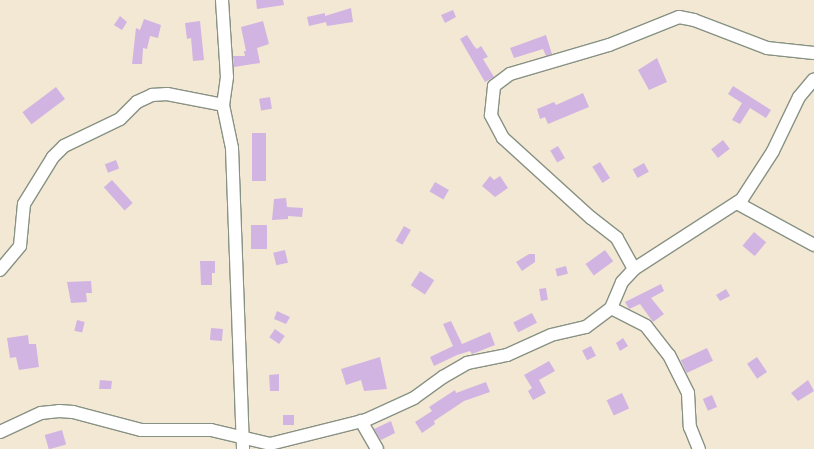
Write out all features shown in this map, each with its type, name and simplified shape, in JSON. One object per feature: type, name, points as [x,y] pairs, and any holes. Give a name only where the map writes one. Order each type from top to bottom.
[{"type":"street","points":[[222,0],[227,77],[223,105],[232,148],[244,437],[243,449]]},
{"type":"street","points":[[634,269],[617,238],[591,218],[503,138],[491,114],[494,86],[510,74],[608,45],[679,17],[694,20],[767,48],[814,53]]},
{"type":"street","points":[[0,432],[41,413],[59,411],[74,412],[142,430],[195,429],[244,437],[270,444],[361,421],[400,406],[467,363],[507,355],[551,335],[577,330],[598,319],[611,308],[622,282],[634,269],[737,203],[748,192],[773,151],[799,97],[814,79]]},
{"type":"street","points":[[0,270],[20,246],[24,204],[53,157],[64,146],[113,122],[136,102],[152,95],[167,94],[223,105]]},
{"type":"street","points":[[737,203],[814,245]]},
{"type":"street","points":[[611,308],[646,326],[668,355],[688,393],[690,427],[699,449]]},
{"type":"street","points":[[361,421],[377,449]]},
{"type":"building","points":[[256,0],[283,0],[284,5],[257,9]]},
{"type":"building","points":[[351,8],[353,22],[327,26],[326,22],[309,26],[307,17],[325,13],[325,16]]},
{"type":"building","points":[[453,10],[456,17],[445,23],[441,15]]},
{"type":"building","points":[[120,16],[127,22],[122,30],[114,25]]},
{"type":"building","points":[[144,19],[161,25],[158,38],[150,36],[147,49],[143,48],[142,64],[132,64],[136,28],[140,30]]},
{"type":"building","points":[[200,21],[204,60],[193,61],[191,38],[187,39],[185,23]]},
{"type":"building","points":[[263,21],[269,44],[257,48],[260,63],[234,67],[233,56],[245,56],[244,51],[246,51],[241,27]]},
{"type":"building","points":[[467,35],[477,49],[481,46],[488,57],[483,59],[494,77],[485,82],[460,39]]},
{"type":"building","points":[[546,35],[552,54],[546,56],[543,49],[514,58],[510,48]]},
{"type":"building","points":[[657,58],[667,82],[649,90],[638,70]]},
{"type":"building","points":[[733,86],[771,110],[766,118],[750,108],[740,124],[732,120],[742,103],[728,94]]},
{"type":"building","points":[[56,87],[65,99],[31,124],[22,112]]},
{"type":"building","points":[[583,93],[589,107],[548,124],[545,117],[540,119],[537,109],[554,102],[556,105]]},
{"type":"building","points":[[270,97],[272,109],[261,111],[259,99]]},
{"type":"building","points":[[252,133],[266,133],[266,181],[252,181]]},
{"type":"building","points":[[723,140],[730,149],[718,158],[711,149]]},
{"type":"building","points":[[558,146],[565,158],[557,163],[550,151]]},
{"type":"building","points":[[116,160],[119,168],[108,173],[105,164]]},
{"type":"building","points":[[600,162],[610,178],[602,183],[592,167]]},
{"type":"building","points":[[644,163],[649,172],[637,178],[633,169]]},
{"type":"building","points":[[490,176],[494,180],[500,176],[508,188],[495,197],[482,186]]},
{"type":"building","points":[[112,180],[133,203],[125,210],[104,187]]},
{"type":"building","points":[[435,182],[449,190],[443,200],[430,192]]},
{"type":"building","points":[[286,198],[287,207],[303,208],[302,217],[288,216],[288,219],[272,220],[274,199]]},
{"type":"building","points":[[251,225],[267,225],[267,249],[251,249]]},
{"type":"building","points":[[404,226],[411,230],[402,245],[396,241]]},
{"type":"building","points":[[754,232],[766,242],[755,256],[742,246]]},
{"type":"building","points":[[285,250],[288,263],[276,265],[273,253]]},
{"type":"building","points":[[605,250],[613,261],[594,275],[586,264]]},
{"type":"building","points":[[529,254],[535,254],[535,262],[522,271],[516,262]]},
{"type":"building","points":[[200,261],[215,261],[215,273],[212,273],[212,285],[201,285]]},
{"type":"building","points":[[566,266],[568,274],[557,276],[555,269]]},
{"type":"building","points":[[420,271],[434,280],[425,295],[411,285]]},
{"type":"building","points":[[91,281],[92,293],[86,293],[87,302],[71,303],[67,282]]},
{"type":"building","points":[[661,284],[664,291],[651,298],[664,314],[653,322],[640,304],[629,309],[625,302]]},
{"type":"building","points":[[546,288],[548,300],[541,301],[539,289]]},
{"type":"building","points":[[726,289],[730,296],[720,301],[716,295]]},
{"type":"building","points":[[277,311],[290,317],[286,324],[274,319]]},
{"type":"building","points":[[532,313],[537,323],[518,332],[513,323]]},
{"type":"building","points":[[77,320],[85,322],[82,333],[74,331]]},
{"type":"building","points":[[451,321],[462,344],[490,332],[495,345],[472,354],[470,351],[457,355],[434,366],[430,357],[453,346],[443,324]]},
{"type":"building","points":[[211,328],[223,329],[222,341],[210,340]]},
{"type":"building","points":[[275,329],[285,336],[279,344],[269,337]]},
{"type":"building","points":[[28,335],[29,344],[36,344],[39,367],[19,370],[16,357],[10,358],[7,338]]},
{"type":"building","points":[[623,338],[628,346],[620,351],[616,343]]},
{"type":"building","points":[[591,346],[596,356],[587,360],[582,351]]},
{"type":"building","points":[[707,348],[713,361],[687,373],[681,360]]},
{"type":"building","points":[[380,357],[387,389],[364,391],[361,380],[346,385],[341,369]]},
{"type":"building","points":[[757,357],[767,372],[757,379],[747,364]]},
{"type":"building","points":[[549,361],[555,371],[539,380],[546,393],[533,400],[528,391],[532,388],[524,375]]},
{"type":"building","points":[[279,374],[279,391],[270,391],[269,375]]},
{"type":"building","points":[[100,380],[112,381],[111,389],[99,389]]},
{"type":"building","points":[[808,380],[814,391],[798,401],[791,393]]},
{"type":"building","points":[[486,382],[490,392],[464,401],[434,421],[435,424],[422,433],[415,422],[432,411],[429,407],[455,390],[456,393]]},
{"type":"building","points":[[622,393],[629,408],[614,416],[607,400]]},
{"type":"building","points":[[712,395],[717,407],[708,411],[703,399]]},
{"type":"building","points":[[283,415],[294,415],[294,425],[283,425]]},
{"type":"building","points":[[391,421],[395,433],[381,440],[374,429]]},
{"type":"building","points":[[62,430],[66,444],[49,449],[45,435]]}]
